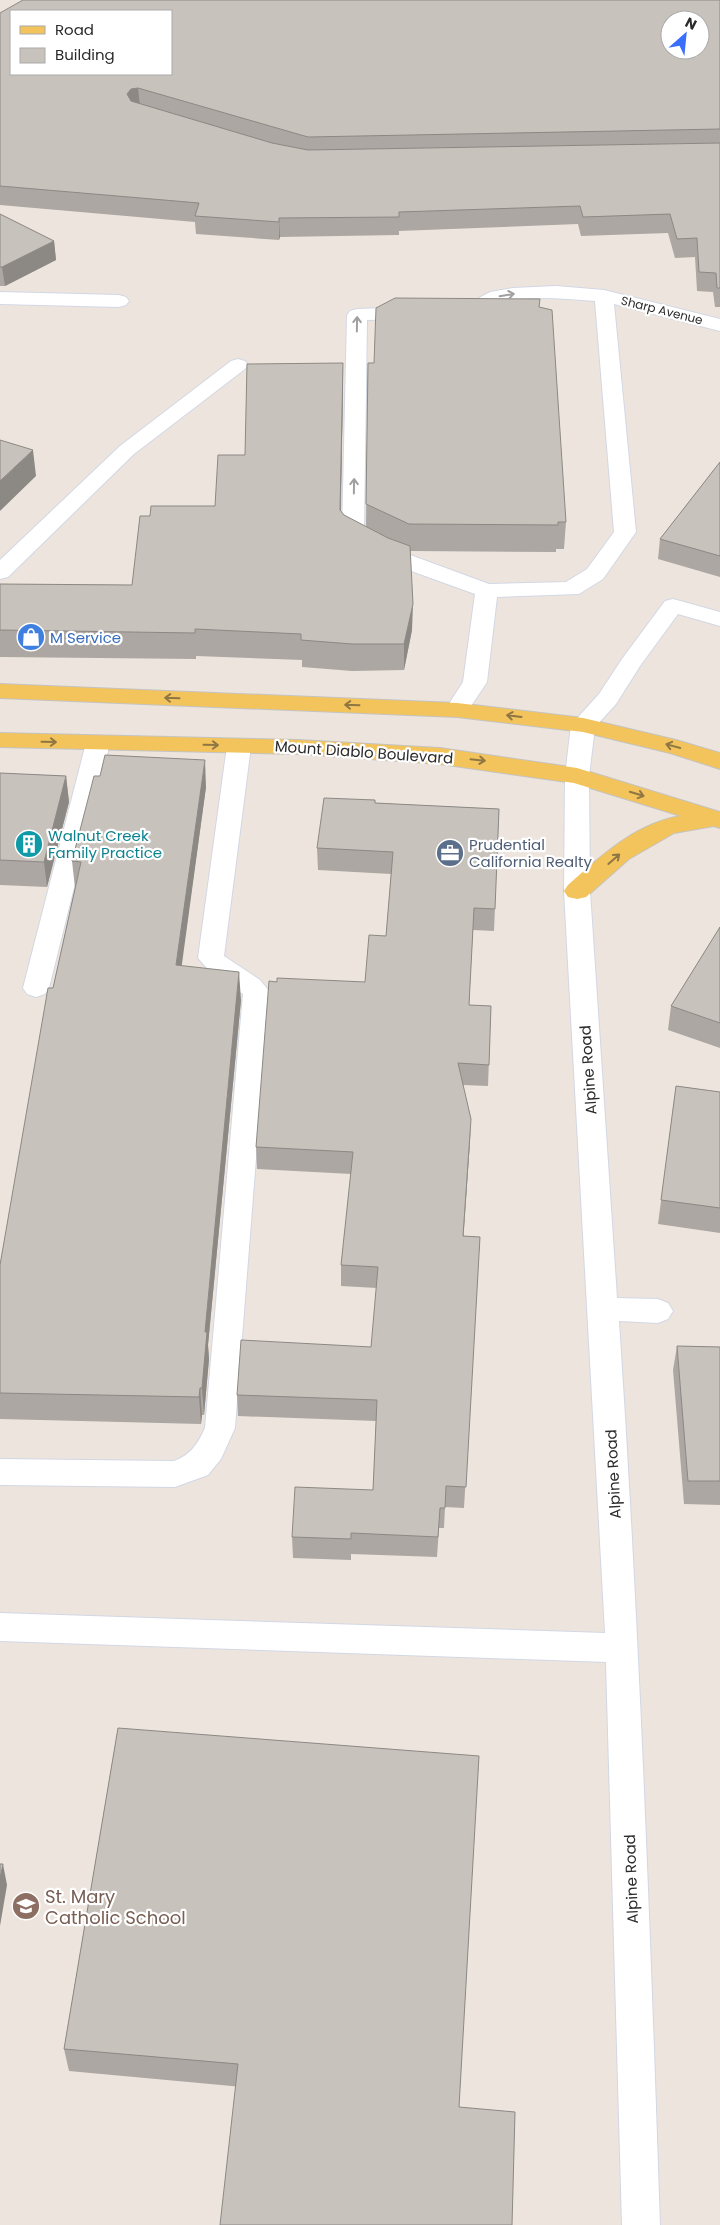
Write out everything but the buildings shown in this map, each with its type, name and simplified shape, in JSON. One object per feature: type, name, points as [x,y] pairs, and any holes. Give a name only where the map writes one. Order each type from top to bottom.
[{"type":"main road","points":[[0,691],[457,710],[582,725],[676,747],[720,761]]},
{"type":"main road","name":"Mount Diablo Boulevard","points":[[0,740],[299,746],[440,756],[500,763],[577,776],[718,819]]},
{"type":"main road","points":[[577,891],[620,853],[668,826],[718,819]]},
{"type":"street","name":"Sharp Avenue","points":[[487,591],[397,558],[353,535],[357,314],[470,311],[490,298],[514,294],[556,292],[604,296],[720,325]]},
{"type":"street","points":[[457,710],[474,682],[487,591],[571,589],[596,574],[625,532],[604,296]]},
{"type":"street","points":[[0,298],[119,301]]},
{"type":"street","points":[[0,572],[126,450],[238,365]]},
{"type":"street","points":[[582,725],[608,698],[630,664],[674,606],[720,620]]},
{"type":"street","name":"Alpine Road","points":[[582,725],[577,776],[577,891],[604,1309],[627,1752],[641,2225]]},
{"type":"street","points":[[36,988],[98,743]]},
{"type":"street","points":[[0,1472],[175,1474],[198,1466],[210,1450],[220,1428],[256,991],[249,984],[219,968],[211,958],[239,746]]},
{"type":"street","points":[[604,1309],[658,1311]]},
{"type":"street","points":[[0,1627],[622,1648]]},
{"type":"place","name":"M Service","points":[[31,637]]},
{"type":"place","name":"Walnut Creek Family Practice","points":[[29,844]]},
{"type":"place","name":"Prudential California Realty","points":[[450,853]]},
{"type":"place","name":"St. Mary Catholic School","points":[[26,1906]]}]
